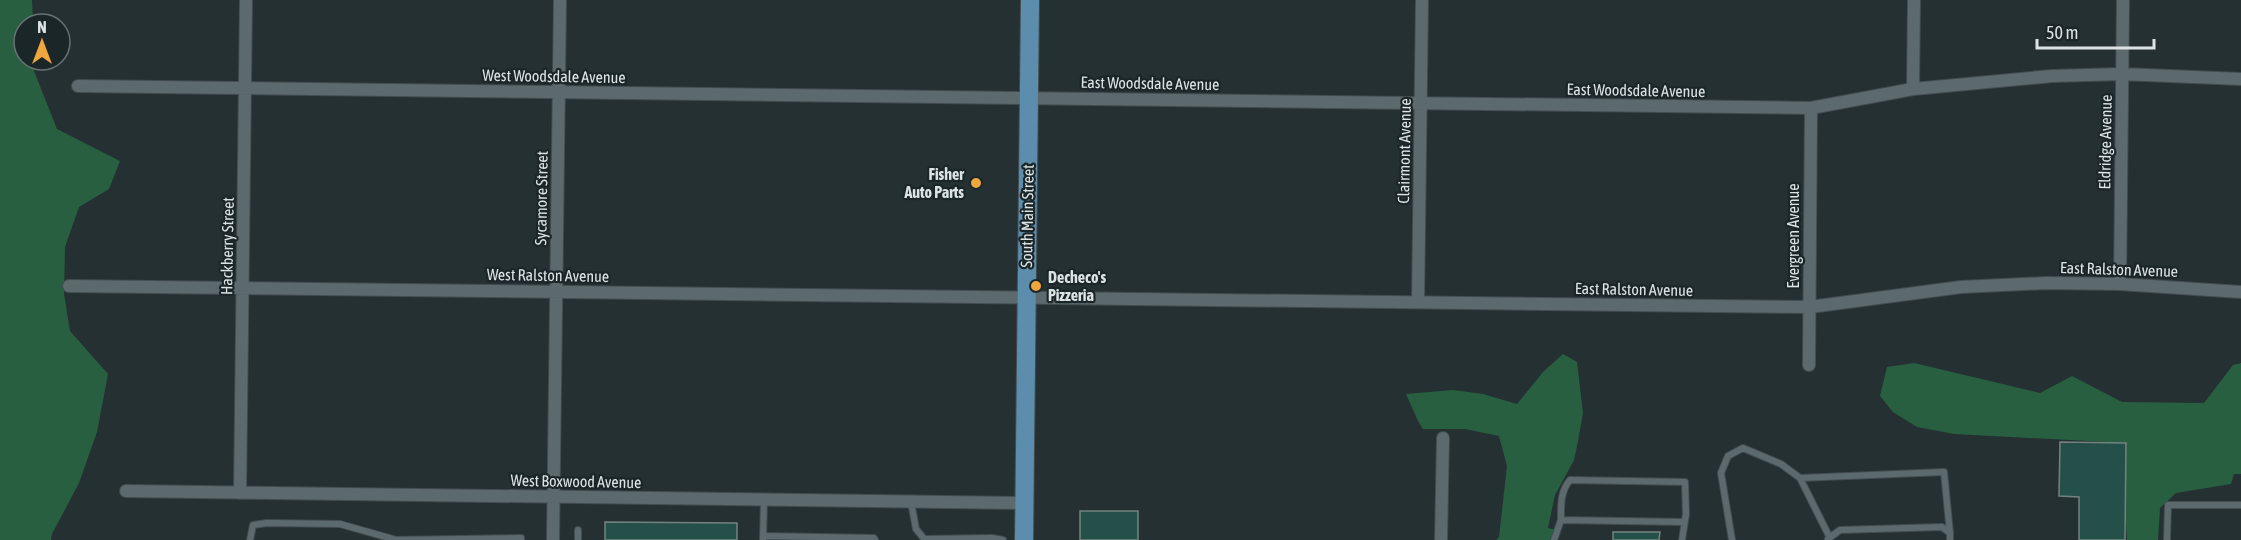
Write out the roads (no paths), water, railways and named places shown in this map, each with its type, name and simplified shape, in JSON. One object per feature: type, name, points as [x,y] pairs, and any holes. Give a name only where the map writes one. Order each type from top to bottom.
[{"type":"main road","name":"South Main Street","points":[[1024,540],[1030,0]]},
{"type":"street","name":"Hackberry Street","points":[[240,493],[246,0]]},
{"type":"street","name":"Sycamore Street","points":[[553,540],[560,0]]},
{"type":"street","name":"Clairmont Avenue","points":[[1418,302],[1422,0]]},
{"type":"street","points":[[1912,89],[1914,0]]},
{"type":"street","name":"Eldridge Avenue","points":[[2120,284],[2123,0]]},
{"type":"street","name":"East Woodsdale Avenue","points":[[1029,99],[1811,108],[1912,89],[2041,77],[2122,74],[2241,80]]},
{"type":"street","name":"West Woodsdale Avenue","points":[[78,86],[1029,99]]},
{"type":"street","name":"Evergreen Avenue","points":[[1809,364],[1811,108]]},
{"type":"street","name":"East Ralston Avenue","points":[[1026,298],[1810,307],[1960,287],[2047,283],[2120,284],[2241,292]]},
{"type":"street","name":"West Ralston Avenue","points":[[69,286],[1026,298]]},
{"type":"street","points":[[1440,540],[1443,438]]},
{"type":"street","name":"West Boxwood Avenue","points":[[126,491],[1025,503]]},
{"type":"lane","points":[[1732,540],[1721,473],[1728,456],[1743,448],[1781,464],[1800,478],[1828,538],[1840,530],[1942,527],[1950,537]]},
{"type":"lane","points":[[1800,478],[1944,472],[1950,537]]},
{"type":"lane","points":[[1554,540],[1561,520],[1562,496],[1570,480],[1685,482],[1686,514],[1682,540]]},
{"type":"lane","points":[[764,500],[763,538],[874,538],[875,540]]},
{"type":"lane","points":[[911,502],[916,529],[925,540],[993,538],[1003,540]]},
{"type":"lane","points":[[2168,540],[2168,505],[2241,505]]},
{"type":"lane","points":[[1561,520],[1683,522]]},
{"type":"lane","points":[[250,540],[253,525],[267,523],[340,524],[393,540],[521,538],[521,540]]},
{"type":"lane","points":[[578,530],[578,540]]},
{"type":"place","name":"Fisher Auto Parts","points":[[976,183]]},
{"type":"place","name":"Decheco's Pizzeria","points":[[1036,286]]}]
